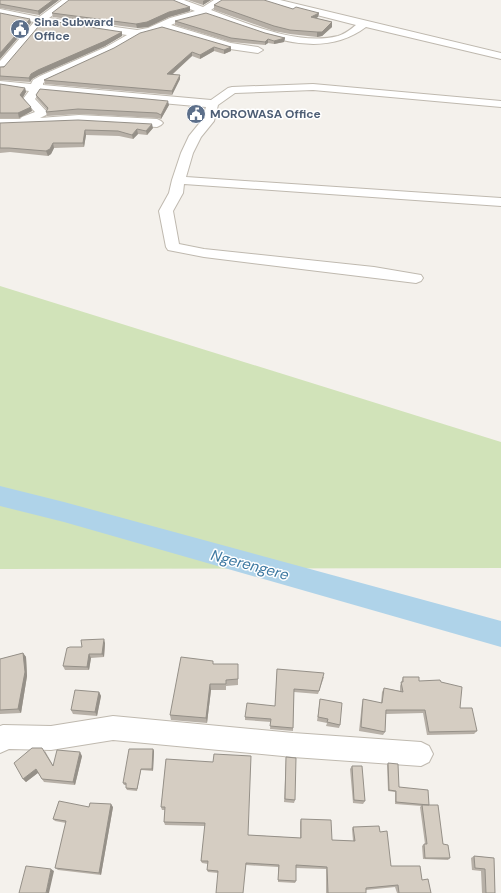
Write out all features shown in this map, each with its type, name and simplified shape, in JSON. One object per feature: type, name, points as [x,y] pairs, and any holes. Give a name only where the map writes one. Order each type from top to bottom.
[{"type":"street","points":[[0,68],[45,16],[68,0]]},
{"type":"street","points":[[175,0],[259,30],[297,41],[316,42],[340,39],[365,24]]},
{"type":"street","points":[[24,122],[26,119],[42,113],[29,99],[37,88],[37,82],[110,49],[137,33],[151,30],[173,20],[192,16],[205,10],[220,0]]},
{"type":"street","points":[[269,0],[501,56]]},
{"type":"street","points":[[0,12],[43,20],[137,33]]},
{"type":"street","points":[[161,25],[230,46],[258,50]]},
{"type":"street","points":[[0,84],[213,104]]},
{"type":"street","points":[[416,278],[204,253],[173,247],[166,211],[176,193],[178,180],[195,136],[208,121],[213,104],[232,90],[313,87],[501,104]]},
{"type":"street","points":[[0,123],[79,119],[157,123]]},
{"type":"street","points":[[178,180],[501,202]]},
{"type":"street","points":[[0,741],[3,737],[51,738],[113,728],[292,745],[422,754]]},
{"type":"green space","points":[[0,286],[501,442],[501,568],[0,569]]},
{"type":"building","points":[[0,0],[53,0],[38,11],[0,4]]},
{"type":"building","points":[[69,0],[173,0],[190,7],[169,12],[147,22],[136,24],[52,13]]},
{"type":"building","points":[[222,0],[264,0],[293,9],[296,7],[319,13],[311,17],[332,22],[322,32],[290,30],[214,5]]},
{"type":"building","points":[[0,13],[30,19],[0,53]]},
{"type":"building","points":[[206,13],[265,33],[285,38],[274,41],[268,39],[265,42],[231,38],[175,21]]},
{"type":"building","points":[[44,20],[122,32],[38,70],[31,74],[29,78],[0,76],[0,67],[4,67]]},
{"type":"building","points":[[162,27],[231,47],[224,50],[214,47],[200,55],[192,52],[167,74],[180,75],[172,91],[44,80],[114,48],[140,33]]},
{"type":"building","points":[[0,84],[25,88],[20,95],[31,107],[18,113],[0,113]]},
{"type":"building","points":[[40,89],[168,101],[161,115],[157,113],[78,109],[46,112],[48,108],[36,95]]},
{"type":"building","points":[[78,120],[152,124],[146,131],[137,129],[132,135],[118,131],[85,130],[83,143],[53,143],[50,149],[46,151],[0,148],[0,123]]},
{"type":"building","points":[[104,639],[102,654],[89,654],[87,667],[63,666],[67,648],[82,647],[81,640]]},
{"type":"building","points":[[23,653],[25,672],[18,709],[0,710],[0,659]]},
{"type":"building","points":[[181,657],[213,661],[213,664],[238,664],[238,679],[226,680],[226,684],[210,684],[206,718],[170,715]]},
{"type":"building","points":[[277,669],[324,673],[319,691],[294,689],[293,728],[270,726],[271,719],[245,717],[247,703],[275,706]]},
{"type":"building","points":[[403,677],[419,677],[419,681],[440,680],[441,682],[462,687],[460,708],[472,708],[477,731],[429,732],[425,710],[386,710],[385,732],[361,727],[363,699],[382,703],[384,688],[403,692],[401,682],[403,682]]},
{"type":"building","points":[[75,690],[99,692],[95,712],[71,710]]},
{"type":"building","points":[[320,699],[342,703],[340,725],[327,722],[328,719],[318,717]]},
{"type":"building","points":[[32,748],[42,748],[53,766],[57,750],[80,752],[73,782],[42,779],[36,769],[23,779],[14,763]]},
{"type":"building","points":[[129,749],[153,749],[152,769],[141,769],[137,789],[126,788],[126,783],[123,783]]},
{"type":"building","points":[[214,754],[251,756],[248,835],[301,838],[301,819],[331,820],[332,840],[355,841],[353,827],[379,826],[380,832],[387,831],[391,866],[420,866],[422,880],[428,879],[431,893],[399,893],[398,885],[366,888],[366,893],[328,893],[327,867],[296,865],[296,881],[278,880],[279,865],[246,863],[243,893],[216,893],[218,871],[207,870],[208,861],[201,861],[205,823],[164,822],[165,807],[161,807],[166,759],[213,762]]},
{"type":"building","points":[[286,757],[296,758],[295,800],[285,799]]},
{"type":"building","points":[[388,763],[398,764],[399,787],[428,790],[429,805],[396,802],[396,791],[389,790]]},
{"type":"building","points":[[352,766],[362,766],[365,801],[354,800]]},
{"type":"building","points":[[59,801],[89,807],[90,803],[111,804],[99,873],[55,868],[66,821],[53,819]]},
{"type":"building","points":[[422,805],[438,805],[443,844],[448,845],[450,858],[425,858],[424,844],[427,844]]},
{"type":"building","points":[[474,856],[494,858],[495,893],[486,893],[485,869],[475,868]]},
{"type":"building","points":[[26,866],[51,869],[46,893],[19,893]]},
{"type":"waterway","name":"Ngerengere","points":[[0,496],[64,512],[501,634]]},
{"type":"place","name":"Sina Subward Office","points":[[20,29]]},
{"type":"place","name":"MOROWASA Office","points":[[196,114]]}]
